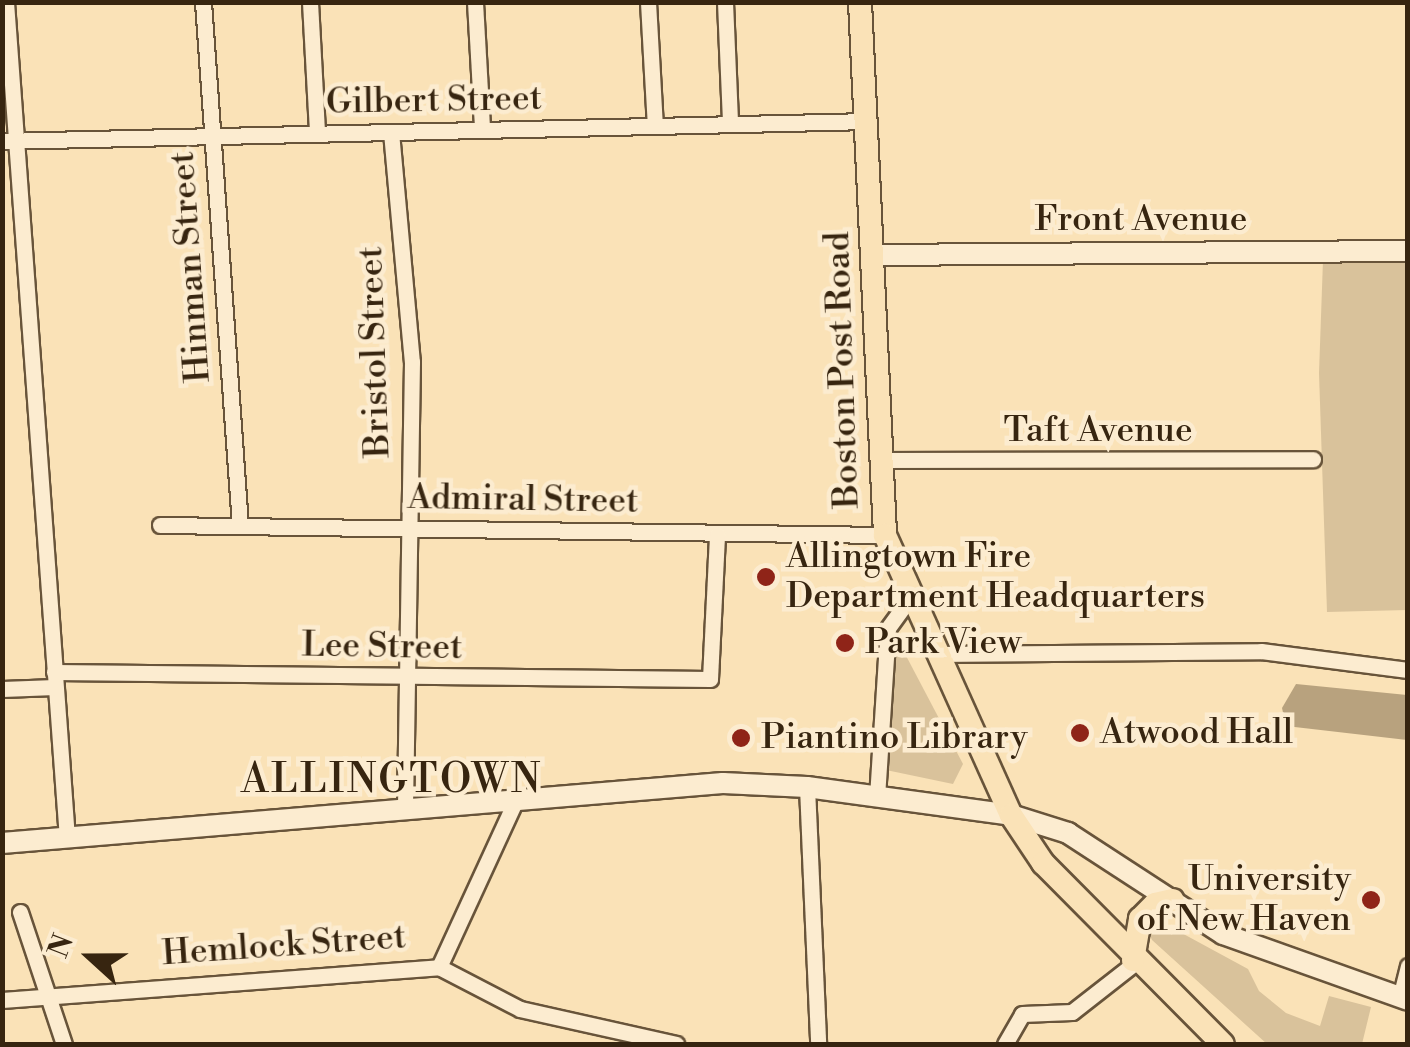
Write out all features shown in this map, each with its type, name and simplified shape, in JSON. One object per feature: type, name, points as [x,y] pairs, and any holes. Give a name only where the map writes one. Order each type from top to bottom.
[{"type":"main road","name":"Boston Post Road","points":[[860,2],[886,535],[910,598],[1011,815],[1068,894],[1223,1044]]},
{"type":"main road","name":"Front Avenue","points":[[874,255],[1408,251]]},
{"type":"main road","points":[[2,843],[723,783],[807,787],[1011,815],[1108,854],[1235,940],[1404,999]]},
{"type":"main road","points":[[1134,961],[1140,918],[1155,904],[1173,900]]},
{"type":"street","points":[[6,2],[9,141],[67,838]]},
{"type":"street","name":"Hinman Street","points":[[202,2],[240,526]]},
{"type":"street","points":[[310,2],[317,133]]},
{"type":"street","points":[[475,2],[482,129]]},
{"type":"street","points":[[648,2],[655,126]]},
{"type":"street","points":[[725,2],[730,123]]},
{"type":"street","name":"Gilbert Street","points":[[9,141],[867,121]]},
{"type":"street","name":"Bristol Street","points":[[391,132],[412,362],[405,810]]},
{"type":"street","name":"Taft Avenue","points":[[883,460],[1313,459]]},
{"type":"street","name":"Admiral Street","points":[[160,525],[886,535]]},
{"type":"street","name":"Lee Street","points":[[2,690],[54,679],[710,679],[717,534]]},
{"type":"street","points":[[878,797],[888,628],[910,598]]},
{"type":"street","points":[[935,654],[1261,651],[1408,670]]},
{"type":"street","points":[[807,787],[818,1044]]},
{"type":"street","points":[[438,967],[514,802]]},
{"type":"street","points":[[20,912],[64,1044]]},
{"type":"street","points":[[1005,1044],[1022,1014],[1072,1012],[1134,961]]},
{"type":"street","points":[[1404,999],[1408,966]]},
{"type":"street","name":"Hemlock Street","points":[[2,1000],[45,991],[438,967],[520,1009],[676,1044]]},
{"type":"shaded area","points":[[1323,260],[1407,260],[1407,610],[1327,612],[1319,373]]},
{"type":"shaded area","points":[[893,631],[963,764],[953,784],[886,770]]},
{"type":"shaded area","points":[[1296,684],[1407,695],[1407,740],[1286,726],[1282,708]]},
{"type":"shaded area","points":[[1154,918],[1248,969],[1259,991],[1286,1013],[1320,1026],[1329,996],[1371,1007],[1362,1044],[1267,1044],[1152,940],[1147,929]]},
{"type":"place","name":"Allingtown Fire Department Headquarters","points":[[766,577]]},
{"type":"place","name":"Park View","points":[[845,643]]},
{"type":"place","name":"Atwood Hall","points":[[1080,733]]},
{"type":"place","name":"Piantino Library","points":[[741,738]]},
{"type":"place","name":"University of New Haven","points":[[1371,900]]},
{"type":"district","name":"ALLINGTOWN","points":[[392,780]]}]
